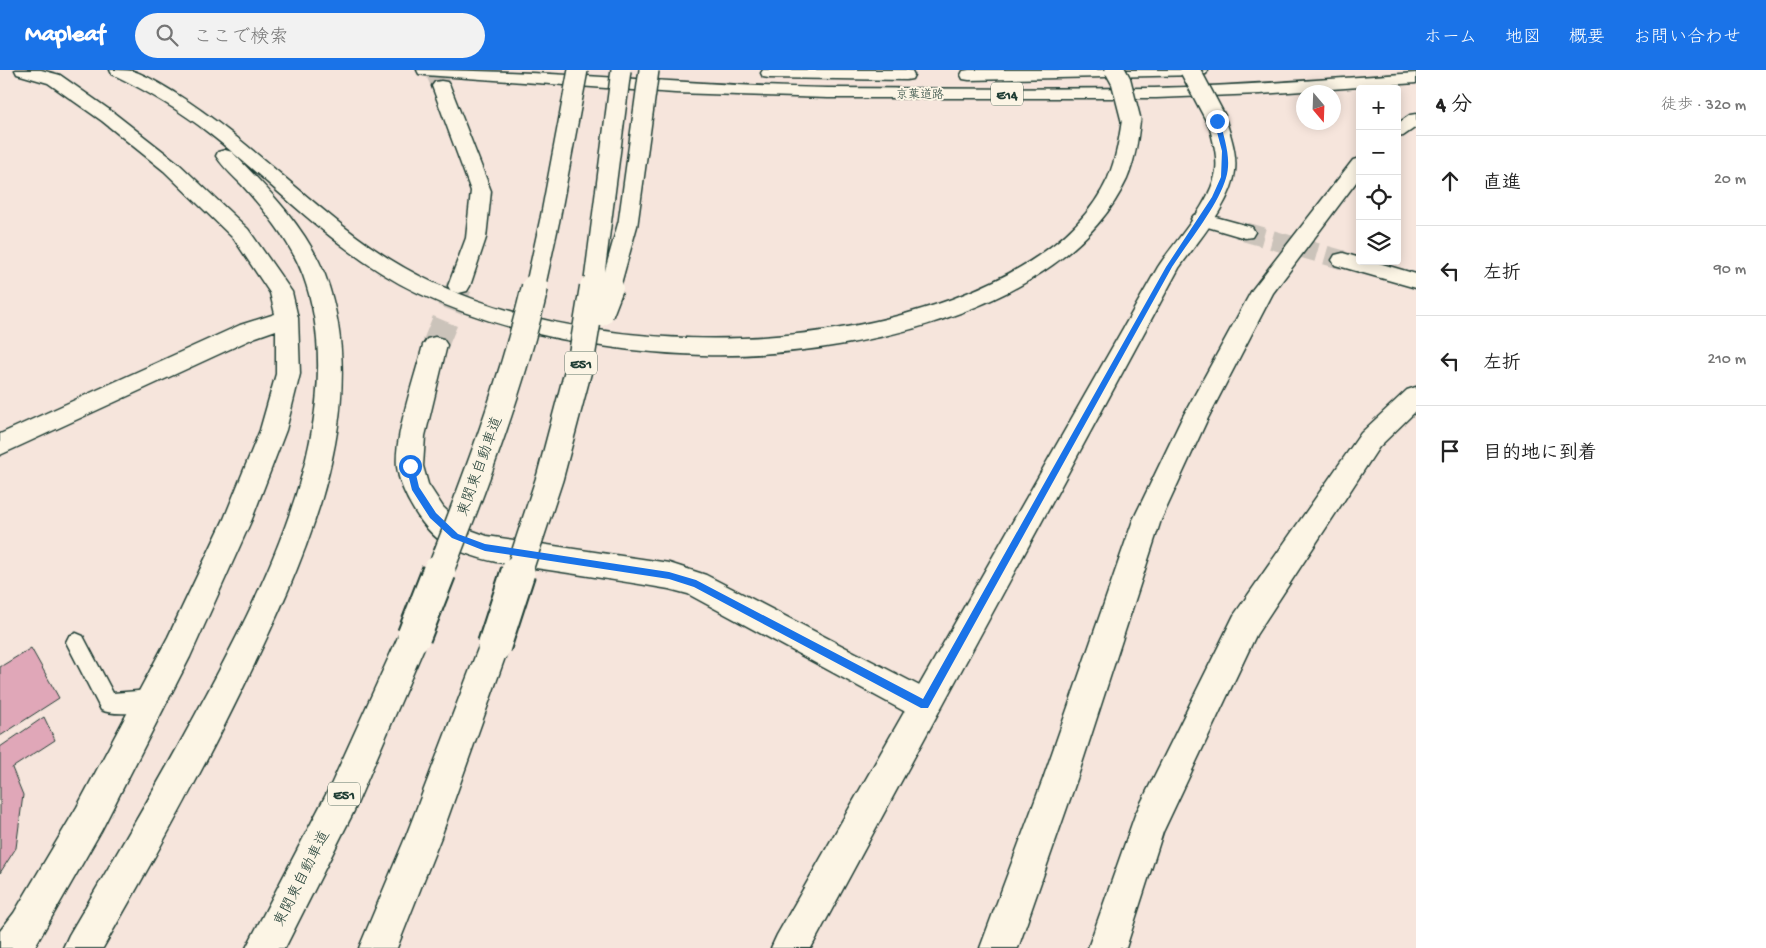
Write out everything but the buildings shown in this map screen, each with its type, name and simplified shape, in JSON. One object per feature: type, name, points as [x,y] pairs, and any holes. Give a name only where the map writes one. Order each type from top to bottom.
[{"type":"main road","points":[[11,948],[27,926],[89,819],[178,646],[238,519],[273,430],[288,374],[287,318],[281,292],[241,234],[171,167],[108,117],[54,79],[23,70]]},
{"type":"main road","points":[[82,948],[190,758],[276,584],[302,517],[318,462],[327,414],[330,370],[328,336],[323,308],[315,278],[304,252],[249,181],[188,120],[158,97],[113,70]]},
{"type":"main road","points":[[118,70],[159,91],[199,115],[337,232],[396,274],[429,291],[465,305],[554,329],[614,340],[671,345],[728,346],[781,343],[873,331],[918,320],[1001,288],[1060,250],[1084,228],[1101,208],[1126,162],[1131,120],[1121,81],[1115,70]]},
{"type":"main road","name":"京葉道路","points":[[425,70],[675,88],[828,93],[1156,93],[1260,89],[1416,78]]},
{"type":"main road","name":"東関東自動車道","points":[[265,948],[342,799],[414,636],[471,492],[514,366],[545,249],[578,70]]},
{"type":"main road","name":"E51","points":[[378,948],[424,837],[494,646],[550,477],[582,360],[599,249],[620,70]]},
{"type":"main road","points":[[582,360],[615,275],[628,223],[649,70]]},
{"type":"main road","points":[[790,948],[1169,267],[1215,197],[1224,177],[1225,151],[1217,121],[1190,70]]},
{"type":"main road","name":"京葉道路","points":[[952,75],[1200,70]]},
{"type":"main road","name":"京葉道路","points":[[754,72],[925,75]]},
{"type":"main road","points":[[441,86],[481,191],[476,238],[459,286]]},
{"type":"main road","points":[[1400,130],[1416,119]]},
{"type":"main road","points":[[999,948],[1060,779],[1147,520],[1195,418],[1263,290],[1356,169]]},
{"type":"main road","points":[[1201,219],[1245,232]]},
{"type":"main road","points":[[1343,260],[1416,281]]},
{"type":"main road","points":[[0,445],[248,331],[287,318]]},
{"type":"main road","points":[[435,345],[412,436],[410,466],[415,487],[433,515],[455,536],[485,548],[669,576],[696,584],[924,705]]},
{"type":"main road","points":[[1107,948],[1147,826],[1245,625],[1370,440],[1416,396]]},
{"type":"lane","points":[[76,642],[108,702],[150,700]]},
{"type":"tunnel","points":[[434,70],[441,86]]},
{"type":"tunnel","points":[[1245,232],[1343,260]]},
{"type":"tunnel","points":[[435,345],[459,287]]},
{"type":"route","points":[[410,466],[415,487],[433,515],[455,536],[485,548],[669,576],[696,584],[924,705],[1169,267],[1215,197],[1224,177],[1225,151],[1217,121]]}]
